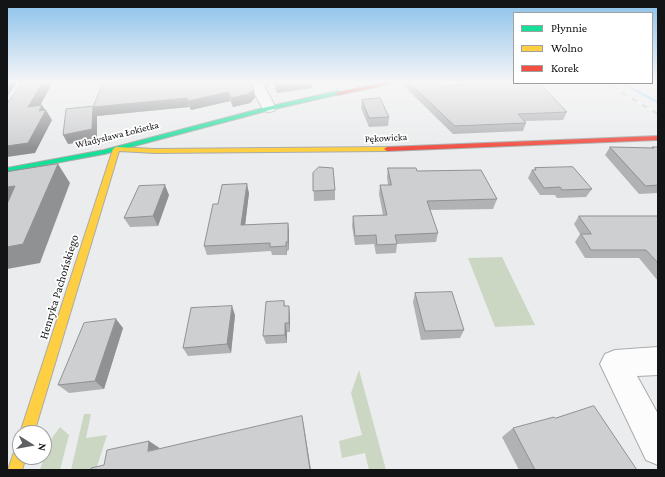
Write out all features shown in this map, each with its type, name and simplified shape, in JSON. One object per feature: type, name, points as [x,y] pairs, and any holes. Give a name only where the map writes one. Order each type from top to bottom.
[{"type":"street","points":[[267,104],[269,108]]},
{"type":"street","name":"Władysława Łokietka","points":[[7,170],[116,149],[285,104]]},
{"type":"street","name":"Pękowicka","points":[[116,149],[155,152],[370,150],[658,138]]},
{"type":"street","name":"Henryka Pachońskiego","points":[[29,425],[116,149]]},
{"type":"street","points":[[658,361],[616,364],[658,448]]},
{"type":"green space","points":[[502,257],[535,325],[495,327],[468,258]]},
{"type":"green space","points":[[359,370],[386,470],[369,470],[365,453],[342,458],[339,441],[362,435],[351,393]]},
{"type":"green space","points":[[84,414],[91,414],[86,438],[107,435],[96,470],[71,470]]},
{"type":"green space","points":[[60,427],[69,435],[60,470],[40,470],[42,465],[52,465],[52,438]]},
{"type":"building","points":[[7,104],[30,104],[28,107],[42,105],[39,111],[46,110],[28,143],[7,146]]},
{"type":"building","points":[[94,104],[122,104],[93,107],[92,129],[63,135],[66,109],[93,106]]},
{"type":"building","points":[[364,104],[383,104],[389,117],[369,118]]},
{"type":"building","points":[[432,104],[560,104],[567,112],[518,114],[526,123],[455,126]]},
{"type":"building","points":[[610,147],[658,147],[658,185],[646,186]]},
{"type":"building","points":[[58,164],[23,244],[7,247],[7,204],[15,186],[7,187],[7,172]]},
{"type":"building","points":[[319,167],[333,168],[335,190],[313,191],[313,173]]},
{"type":"building","points":[[573,167],[592,189],[562,190],[560,187],[544,188],[532,170],[536,170],[535,168]]},
{"type":"building","points":[[388,168],[416,168],[417,171],[481,170],[497,199],[427,201],[438,233],[395,235],[397,244],[377,245],[376,235],[355,236],[353,216],[387,215],[380,185],[391,185]]},
{"type":"building","points":[[247,184],[241,225],[288,223],[288,242],[286,242],[286,246],[270,247],[270,243],[204,246],[213,204],[218,204],[222,185]]},
{"type":"building","points":[[165,185],[153,216],[124,218],[139,186]]},
{"type":"building","points":[[579,216],[658,216],[658,263],[646,250],[591,250],[581,234],[591,234]]},
{"type":"building","points":[[452,292],[464,330],[425,331],[415,293]]},
{"type":"building","points":[[284,301],[284,306],[289,306],[289,323],[285,323],[285,335],[263,336],[266,302]]},
{"type":"building","points":[[232,306],[227,344],[183,348],[191,308]]},
{"type":"building","points":[[116,319],[95,381],[58,385],[84,323]]},
{"type":"building","points":[[594,406],[637,470],[535,470],[513,428],[554,417],[555,418]]},
{"type":"building","points":[[302,416],[310,470],[91,470],[91,468],[104,465],[107,450],[149,441],[148,451]]},
{"type":"railway","points":[[642,104],[658,114]]},
{"type":"traffic: fast","points":[[7,170],[104,152],[286,104]]},
{"type":"traffic: slow","points":[[116,149],[155,151],[387,149]]},
{"type":"traffic: slow","points":[[30,425],[116,149]]},
{"type":"traffic: slow","points":[[15,470],[17,465]]},
{"type":"traffic: jam","points":[[387,149],[658,138]]}]
